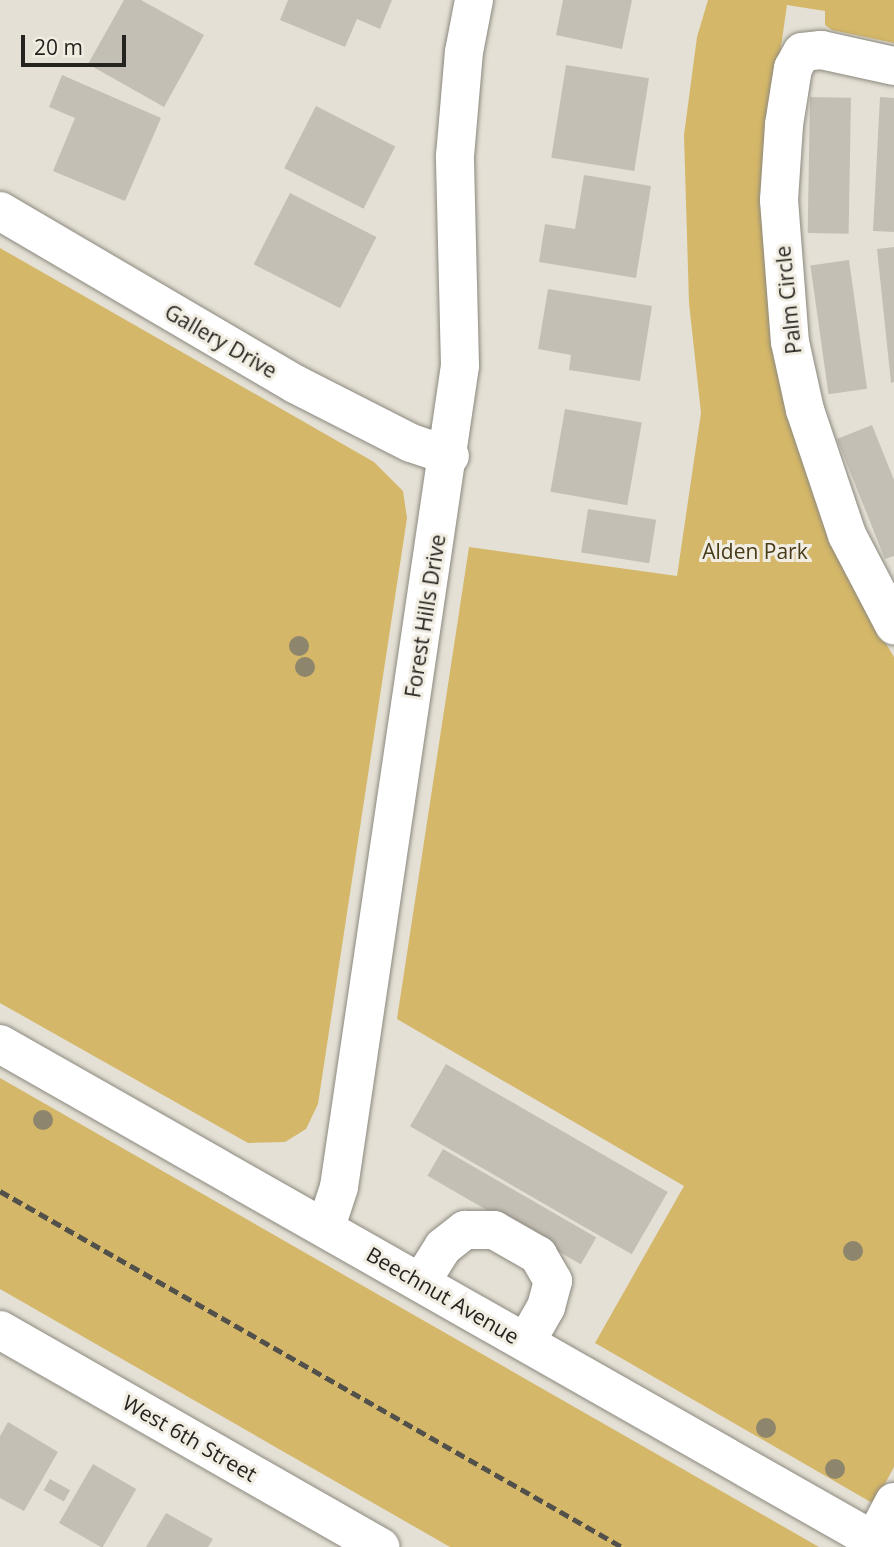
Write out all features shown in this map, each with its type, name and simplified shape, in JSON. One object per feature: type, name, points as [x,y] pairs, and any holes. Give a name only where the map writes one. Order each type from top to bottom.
[{"type":"street","name":"Forest Hills Drive","points":[[326,1227],[339,1187],[450,456],[460,366],[457,109],[474,0]]},
{"type":"street","name":"Palm Circle","points":[[894,66],[821,50],[802,52],[793,68],[784,125],[779,200],[790,342],[805,410],[847,536],[894,625]]},
{"type":"street","name":"Gallery Drive","points":[[0,211],[295,384],[411,443],[450,456]]},
{"type":"street","name":"Beechnut Avenue","points":[[0,1044],[880,1544]]},
{"type":"street","points":[[421,1282],[443,1247],[465,1230],[494,1230],[538,1255],[553,1280],[546,1307],[526,1342]]},
{"type":"street","name":"West 6th Street","points":[[0,1330],[380,1547]]},
{"type":"street","points":[[880,1544],[894,1502]]},
{"type":"green space","name":"Alden Park","points":[[708,0],[894,0],[894,43],[832,30],[825,25],[825,11],[787,5],[765,156],[873,622],[894,657],[894,1467],[874,1504],[595,1343],[684,1186],[397,1019],[469,547],[677,576],[701,413],[689,303],[684,135],[697,37]]},
{"type":"green space","points":[[0,248],[374,462],[403,491],[407,518],[318,1104],[306,1129],[285,1142],[248,1143],[0,1003]]},
{"type":"green space","points":[[0,1078],[819,1547],[450,1547],[0,1289]]},
{"type":"building","points":[[124,0],[141,0],[204,35],[164,107],[88,64]]},
{"type":"building","points":[[288,0],[392,0],[380,29],[357,19],[345,47],[280,20]]},
{"type":"building","points":[[563,0],[632,0],[622,49],[556,35]]},
{"type":"building","points":[[566,65],[649,78],[634,171],[551,158]]},
{"type":"building","points":[[62,75],[161,118],[125,201],[53,171],[75,118],[49,107]]},
{"type":"building","points":[[810,97],[851,98],[849,234],[808,233]]},
{"type":"building","points":[[880,97],[894,98],[894,232],[873,231]]},
{"type":"building","points":[[316,106],[395,146],[364,209],[284,168]]},
{"type":"building","points":[[584,175],[651,186],[636,278],[539,262],[545,224],[575,229]]},
{"type":"building","points":[[290,193],[376,237],[340,308],[254,264]]},
{"type":"building","points":[[894,247],[894,382],[891,383],[877,249]]},
{"type":"building","points":[[849,260],[867,389],[828,394],[810,265]]},
{"type":"building","points":[[548,289],[652,306],[640,381],[569,370],[571,355],[538,349]]},
{"type":"building","points":[[565,409],[642,423],[627,505],[550,492]]},
{"type":"building","points":[[872,425],[894,480],[894,556],[885,559],[837,439]]},
{"type":"building","points":[[588,509],[656,520],[649,563],[581,552]]},
{"type":"building","points":[[446,1064],[668,1192],[632,1254],[410,1126]]},
{"type":"building","points":[[443,1149],[596,1238],[581,1264],[428,1176]]},
{"type":"building","points":[[8,1422],[58,1452],[24,1511],[0,1498],[0,1436]]},
{"type":"building","points":[[93,1464],[136,1489],[103,1547],[59,1523]]},
{"type":"building","points":[[50,1479],[70,1490],[64,1502],[44,1490]]},
{"type":"building","points":[[166,1513],[213,1539],[208,1547],[146,1547]]},
{"type":"railway","points":[[0,1191],[622,1547]]}]
